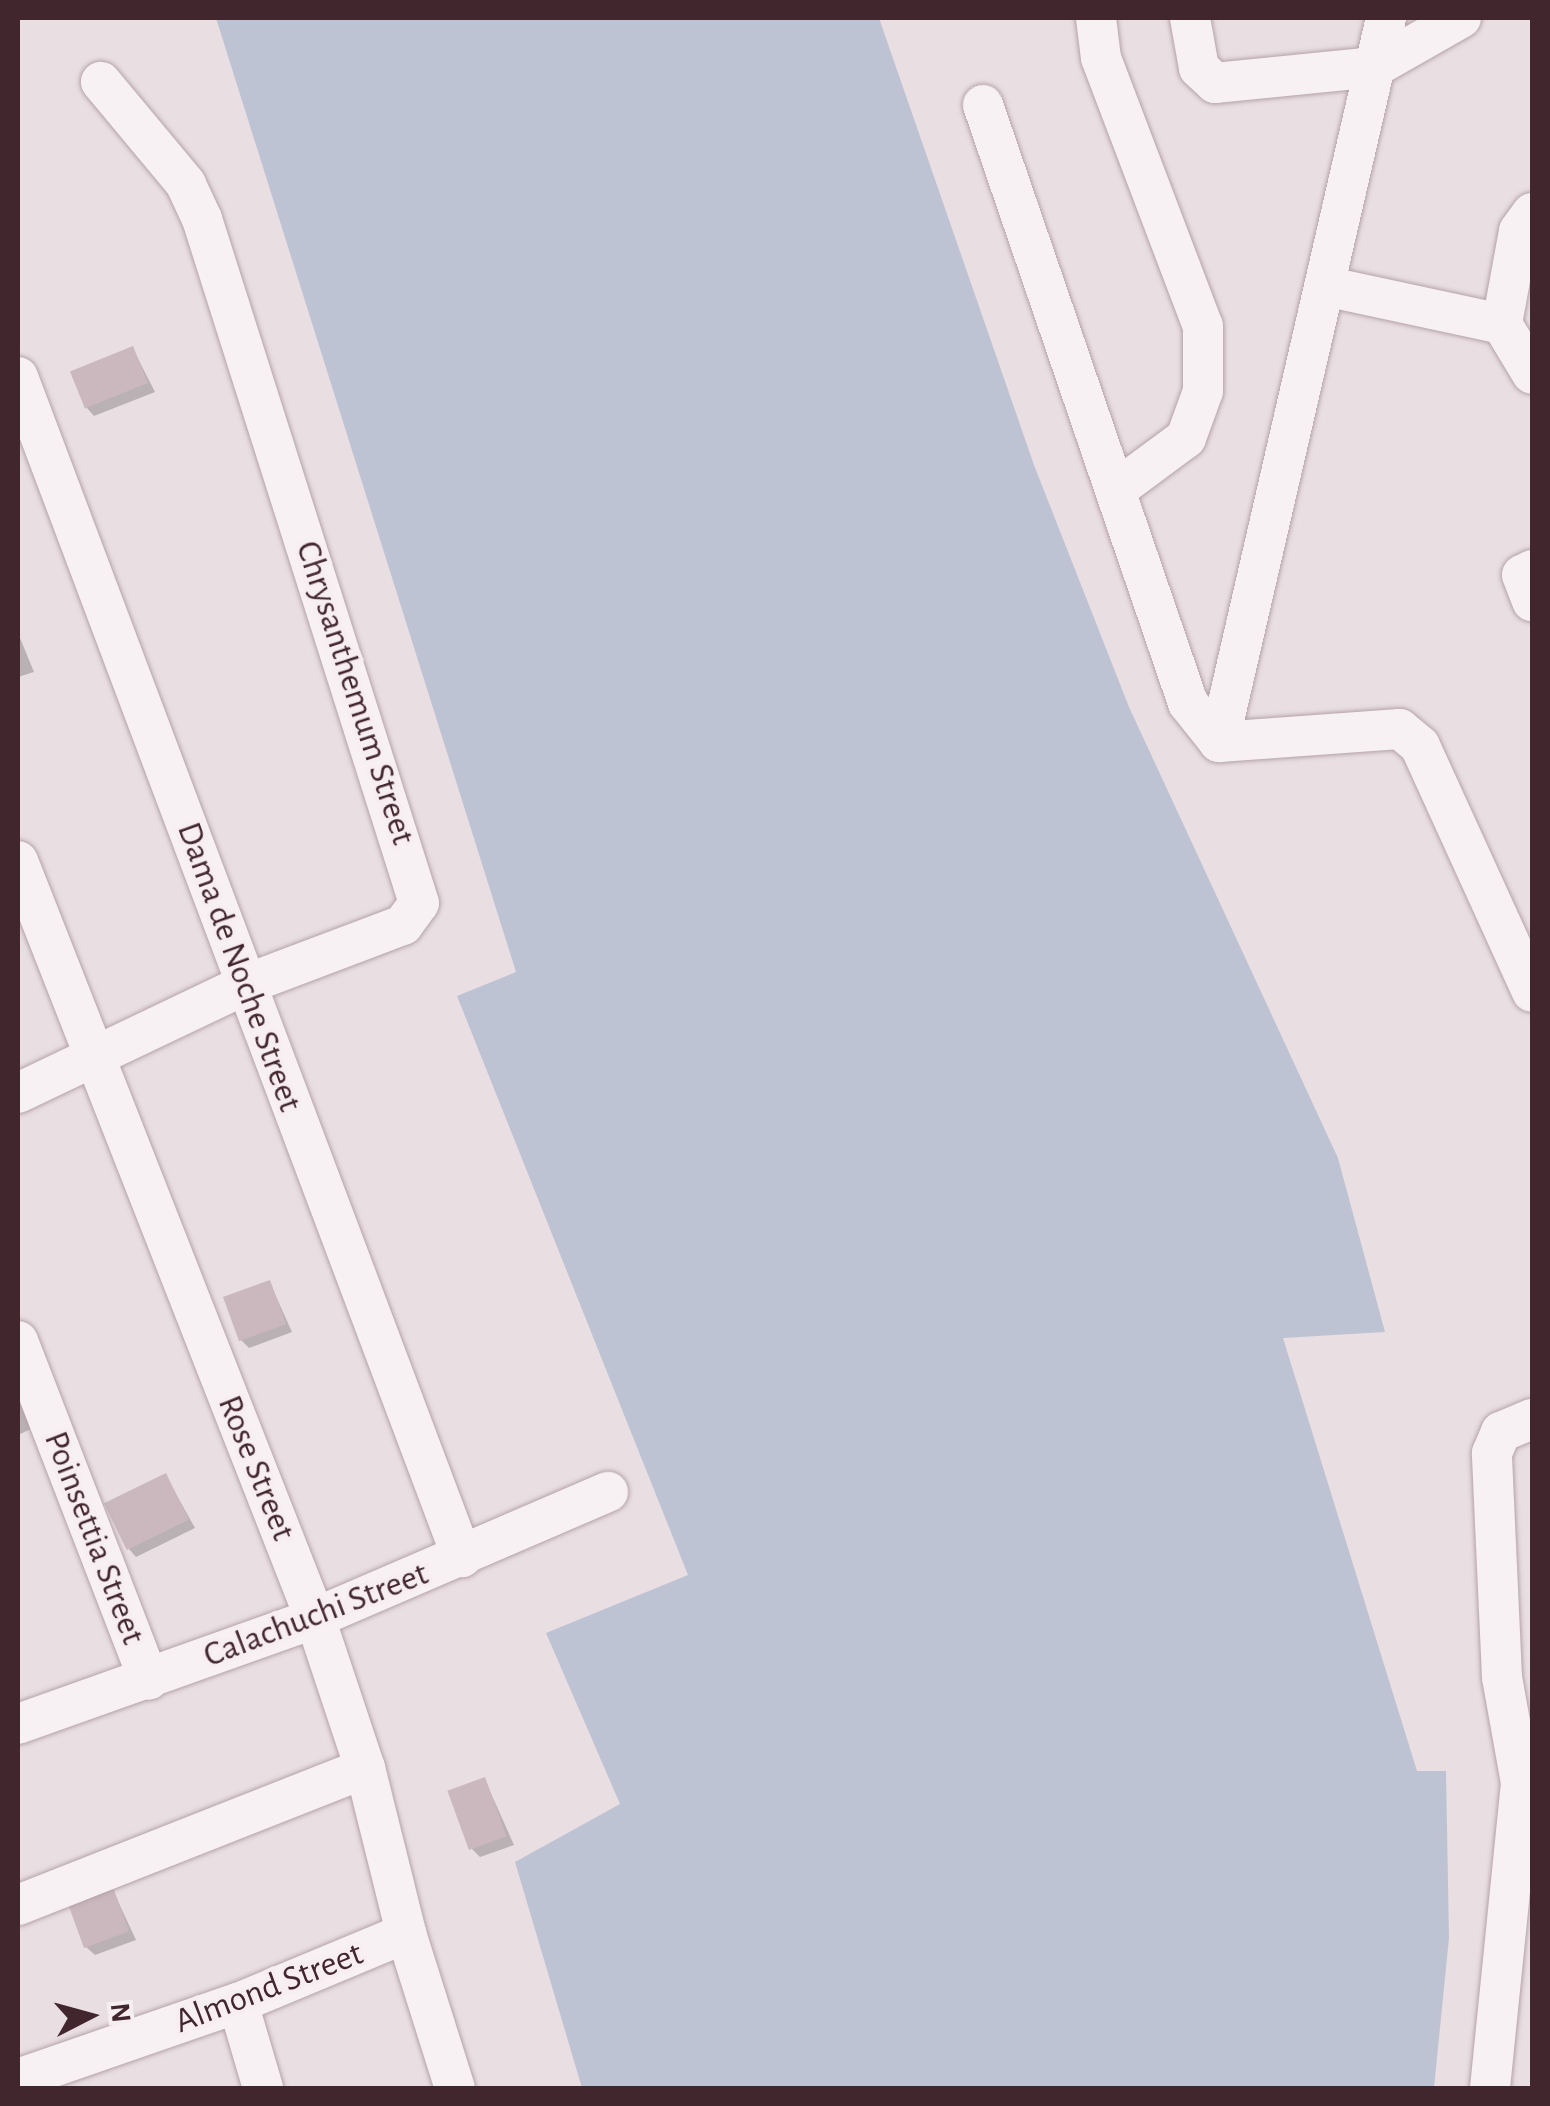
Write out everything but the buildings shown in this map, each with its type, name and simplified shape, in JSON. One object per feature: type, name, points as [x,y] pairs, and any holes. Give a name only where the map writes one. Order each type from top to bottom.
[{"type":"street","points":[[1096,18],[1101,58],[1203,326],[1203,391],[1186,438],[1117,489]]},
{"type":"street","points":[[1190,18],[1199,68],[1215,83],[1375,68],[1461,18]]},
{"type":"street","points":[[1220,742],[1329,286],[1386,18]]},
{"type":"street","name":"Chrysanthemum Street","points":[[18,1094],[244,985],[403,925],[414,917],[418,889],[202,219],[186,184],[102,82]]},
{"type":"street","points":[[983,104],[1188,703],[1220,742]]},
{"type":"street","points":[[1532,212],[1519,231],[1502,324],[1532,374]]},
{"type":"street","points":[[1329,286],[1502,324]]},
{"type":"street","name":"Dama de Noche Street","points":[[18,377],[462,1557]]},
{"type":"street","points":[[1532,570],[1522,575],[1532,601]]},
{"type":"street","points":[[1220,742],[1400,729],[1420,746],[1532,992]]},
{"type":"street","name":"Rose Street","points":[[18,861],[315,1618],[366,1768],[406,1933],[455,2088]]},
{"type":"street","name":"Poinsettia Street","points":[[18,1341],[149,1680]]},
{"type":"street","points":[[1490,2088],[1527,1799],[1492,1465],[1517,1425]]},
{"type":"street","name":"Calachuchi Street","points":[[18,1724],[315,1618],[608,1492]]},
{"type":"street","points":[[18,1905],[366,1768]]},
{"type":"street","name":"Almond Street","points":[[18,2079],[238,2003],[406,1933]]},
{"type":"street","points":[[238,2003],[263,2088]]},
{"type":"shaded area","points":[[216,18],[879,18],[1034,465],[1129,707],[1338,1158],[1385,1332],[1283,1338],[1417,1771],[1446,1771],[1449,1938],[1434,2088],[582,2088],[515,1862],[620,1804],[546,1633],[688,1575],[457,996],[516,972]]}]
